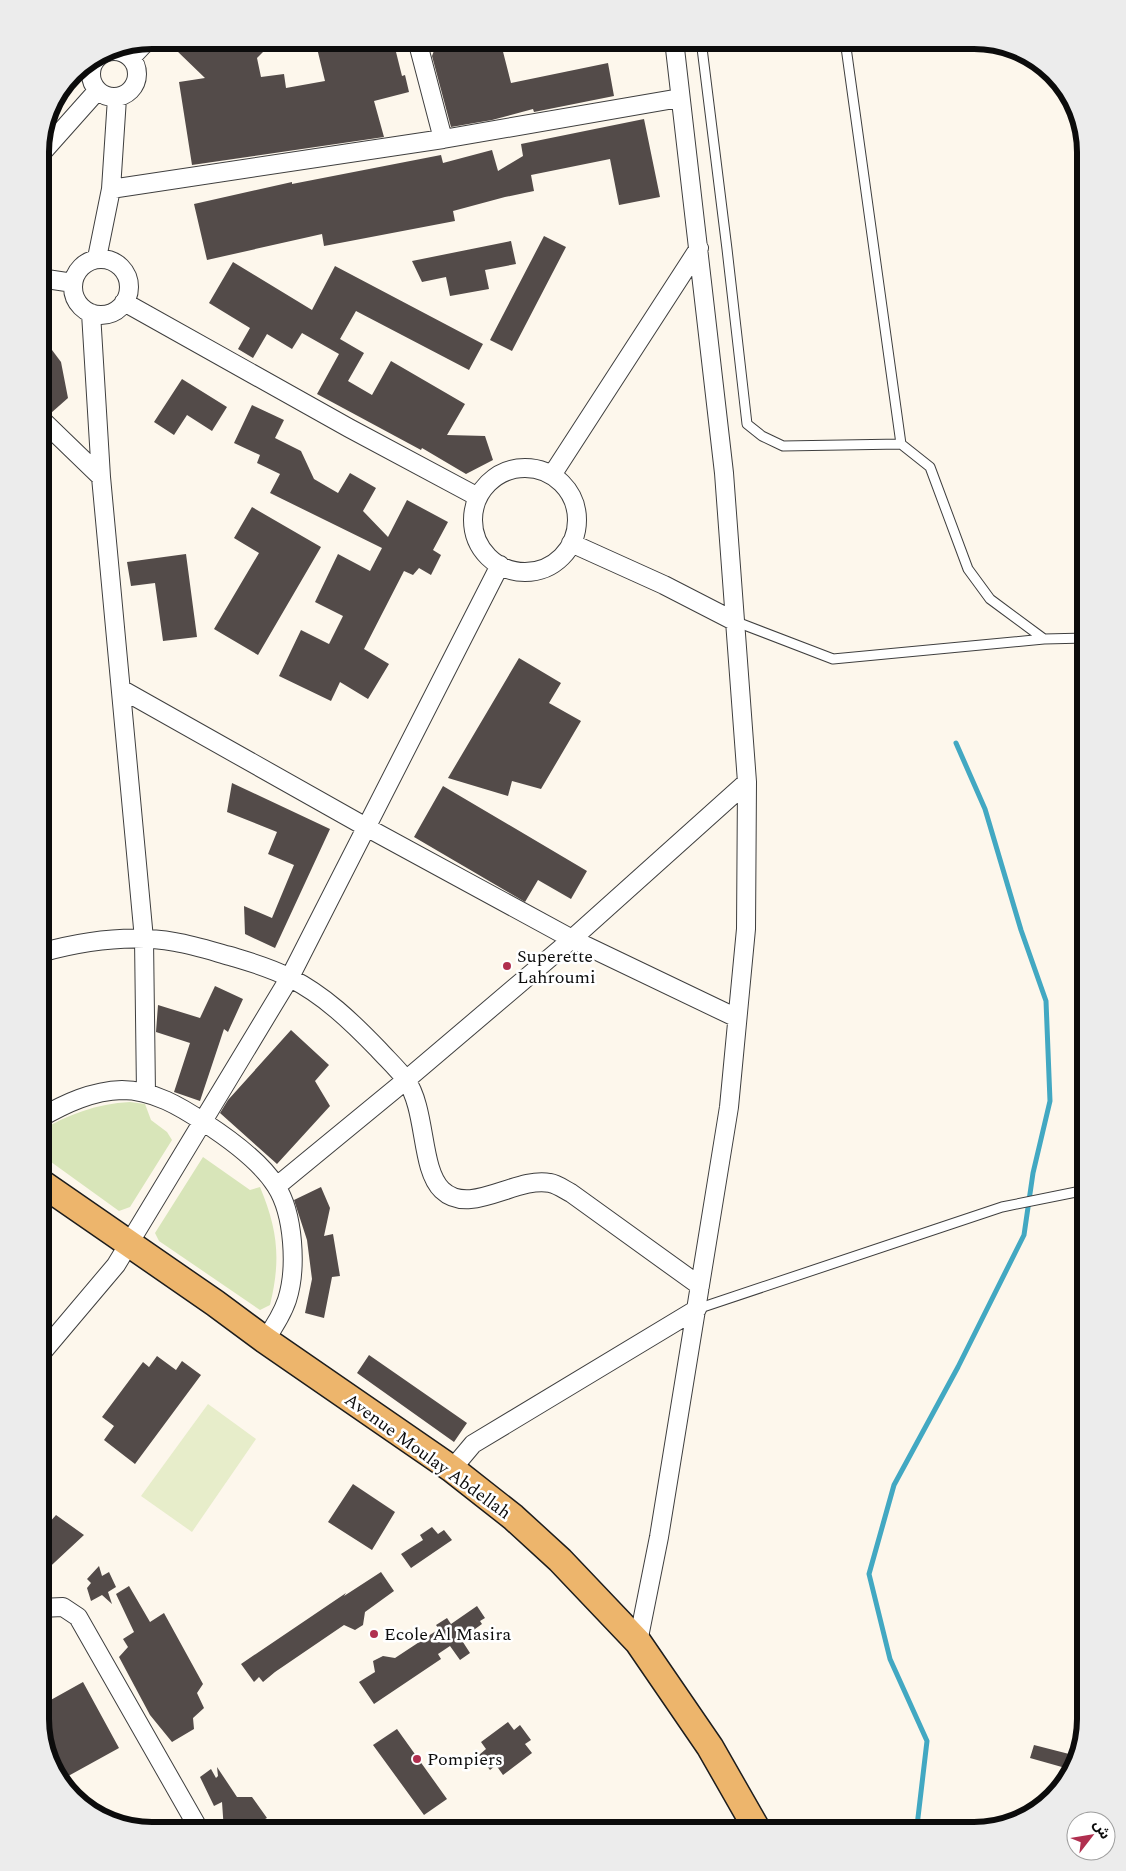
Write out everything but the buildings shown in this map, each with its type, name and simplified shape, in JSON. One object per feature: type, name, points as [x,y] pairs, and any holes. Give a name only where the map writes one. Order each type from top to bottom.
[{"type":"main road","name":"Avenue Moulay Abdellah","points":[[49,1188],[452,1469],[513,1516],[560,1560],[638,1642],[710,1747],[753,1822]]},
{"type":"street","points":[[419,49],[443,139]]},
{"type":"street","points":[[638,1642],[659,1537],[729,1107],[746,930],[747,782],[724,473],[675,49]]},
{"type":"street","points":[[131,58],[139,50]]},
{"type":"street","points":[[94,66],[91,70],[90,78],[97,91],[103,95],[117,98],[124,96],[135,86],[137,71],[131,58],[122,53]]},
{"type":"street","points":[[49,145],[97,91]]},
{"type":"street","points":[[97,258],[111,189],[117,98]]},
{"type":"street","points":[[111,189],[443,139],[680,98]]},
{"type":"street","points":[[552,475],[698,248]]},
{"type":"street","points":[[97,258],[106,259],[122,268],[128,284],[128,293],[118,309],[100,315],[91,313],[83,308],[73,293],[75,274],[88,261],[97,258]]},
{"type":"street","points":[[49,279],[73,283]]},
{"type":"street","points":[[124,302],[349,428],[478,497]]},
{"type":"street","points":[[91,313],[101,477],[144,939],[146,1093]]},
{"type":"street","points":[[49,427],[101,477]]},
{"type":"street","points":[[532,468],[552,475],[568,491],[573,500],[577,522],[571,543],[558,559],[540,570],[527,572],[513,570],[500,565],[483,551],[474,530],[474,508],[478,497],[491,480],[510,470],[532,468]]},
{"type":"street","points":[[571,543],[664,585],[734,621]]},
{"type":"street","points":[[49,1344],[116,1265],[130,1244],[290,977],[500,565]]},
{"type":"street","points":[[121,689],[366,827],[572,939],[737,1018]]},
{"type":"street","points":[[277,1186],[406,1080],[572,939],[747,782]]},
{"type":"street","points":[[49,951],[103,940],[144,939],[175,942],[252,963],[290,977],[327,1001],[364,1035],[406,1080],[418,1107],[432,1177],[443,1190],[458,1200],[468,1200],[526,1183],[551,1183],[571,1193],[700,1286]]},
{"type":"street","points":[[49,1113],[67,1102],[104,1092],[124,1090],[146,1093],[191,1112],[234,1143],[265,1172],[277,1186],[286,1211],[293,1258],[292,1276],[287,1299],[280,1318],[265,1340]]},
{"type":"street","points":[[452,1469],[473,1444],[697,1309]]},
{"type":"street","points":[[49,1606],[63,1607],[78,1618],[195,1822]]},
{"type":"lane","points":[[702,49],[747,424],[762,436],[783,446],[901,444],[930,466],[968,570],[990,599],[1044,639]]},
{"type":"lane","points":[[846,49],[901,444]]},
{"type":"lane","points":[[734,621],[833,659],[1044,639],[1077,638]]},
{"type":"lane","points":[[697,1309],[1002,1208],[1077,1192]]},
{"type":"green space","points":[[118,1103],[145,1104],[151,1120],[167,1132],[172,1140],[130,1207],[119,1211],[49,1160],[49,1126],[83,1111]]},
{"type":"green space","points":[[203,1157],[250,1190],[260,1187],[266,1203],[271,1217],[276,1245],[276,1274],[270,1305],[260,1310],[159,1241],[155,1233]]},
{"type":"green space","points":[[208,1404],[256,1439],[192,1532],[141,1496]]},
{"type":"waterway","points":[[917,1822],[927,1741],[890,1659],[869,1574],[894,1485],[958,1367],[1024,1235],[1033,1173],[1050,1101],[1046,1001],[1021,930],[985,809],[956,743]]},
{"type":"place","name":"Superette Lahroumi","points":[[507,966]]},
{"type":"place","name":"Ecole Al Masira","points":[[374,1634]]},
{"type":"place","name":"Pompiers","points":[[417,1759]]}]
